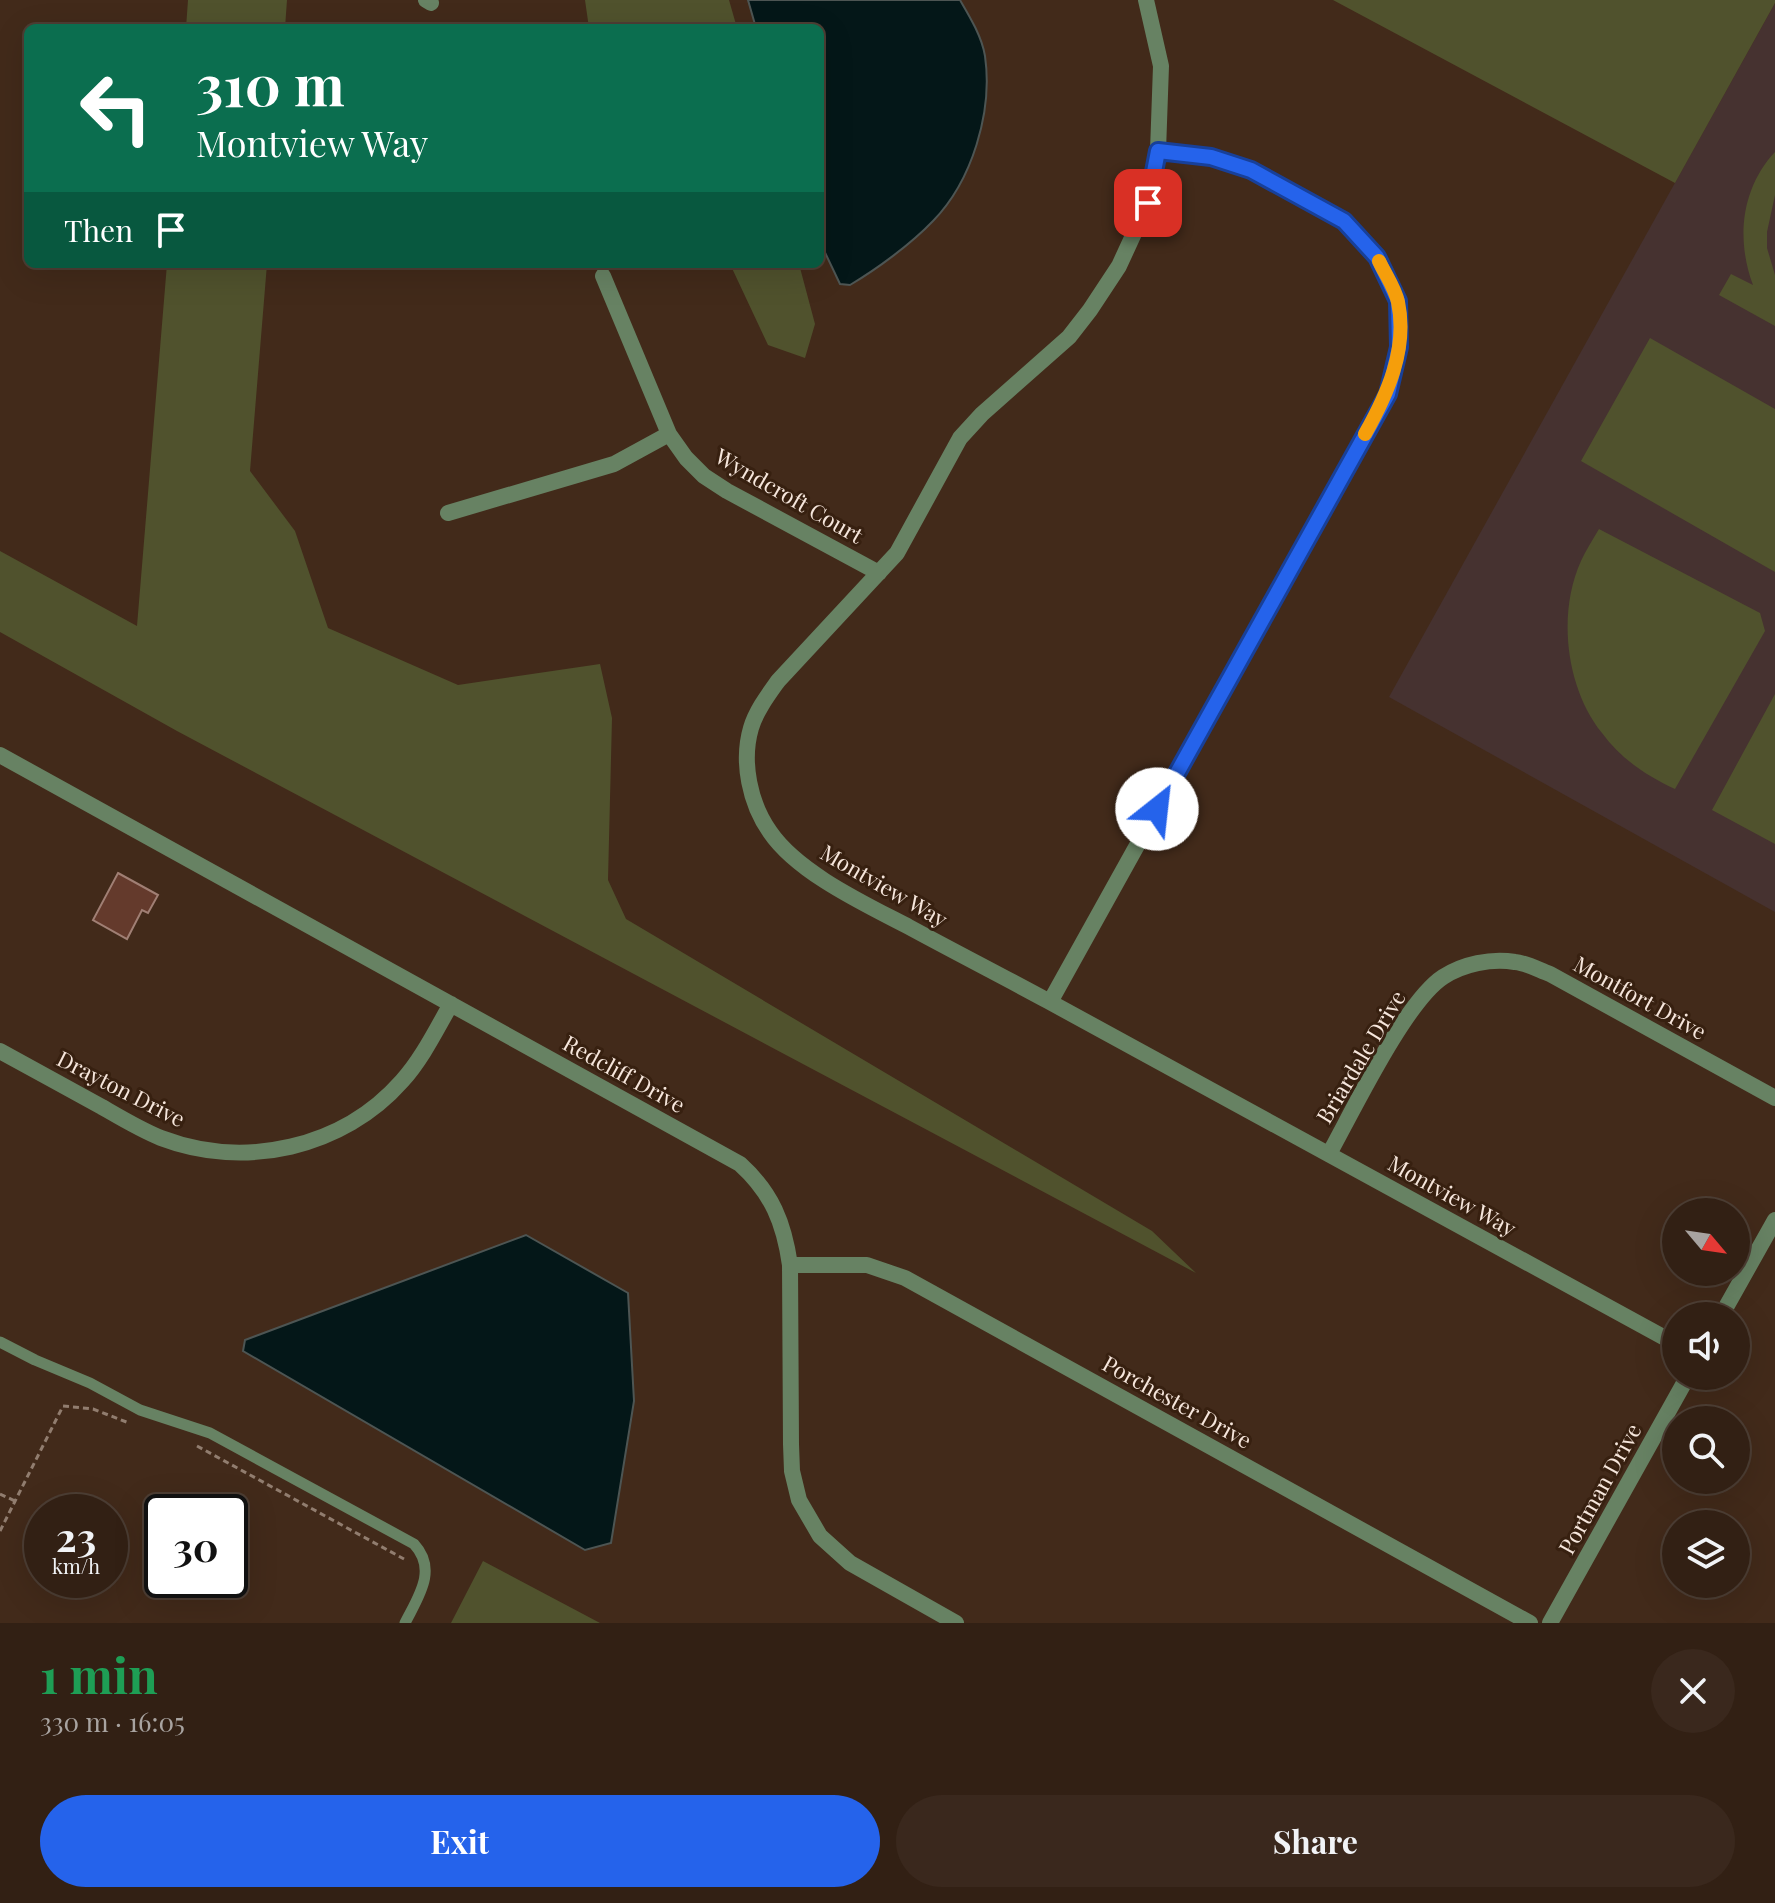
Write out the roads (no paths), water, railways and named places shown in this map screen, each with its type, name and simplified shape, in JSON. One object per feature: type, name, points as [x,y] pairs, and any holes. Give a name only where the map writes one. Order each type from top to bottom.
[{"type":"street","name":"Montview Way","points":[[1146,0],[1161,66],[1158,151],[1148,203],[1132,241],[1108,284],[1069,337],[982,414],[960,438],[897,553],[778,681],[764,701],[751,727],[747,755],[749,781],[758,810],[768,831],[783,850],[842,892],[1662,1336]]},
{"type":"street","points":[[1050,1002],[1388,394],[1399,347],[1398,301],[1377,257],[1344,221],[1251,170],[1211,157],[1158,151]]},
{"type":"street","name":"Wyndcroft Court","points":[[603,276],[669,434],[686,458],[704,476],[879,573]]},
{"type":"street","points":[[448,513],[614,464],[669,434]]},
{"type":"street","name":"Redcliff Drive","points":[[0,755],[740,1164],[762,1187],[784,1228],[790,1265],[792,1471],[799,1500],[820,1536],[850,1563],[956,1623]]},
{"type":"street","name":"Montfort Drive","points":[[1476,964],[1516,962],[1550,974],[1775,1098]]},
{"type":"street","name":"Briardale Drive","points":[[1329,1154],[1393,1040],[1425,994],[1442,978],[1476,964]]},
{"type":"street","name":"Drayton Drive","points":[[0,1051],[161,1138],[206,1150],[262,1152],[296,1146],[338,1131],[388,1096],[415,1065],[451,1004]]},
{"type":"street","points":[[1729,1302],[1775,1220]]},
{"type":"street","name":"Porchester Drive","points":[[790,1265],[867,1265],[905,1278],[1530,1623]]},
{"type":"street","name":"Portman Drive","points":[[1550,1623],[1680,1390]]},
{"type":"lane","points":[[0,1342],[90,1383],[140,1410],[210,1433],[414,1544],[421,1552],[427,1571],[424,1585],[405,1623]]}]
